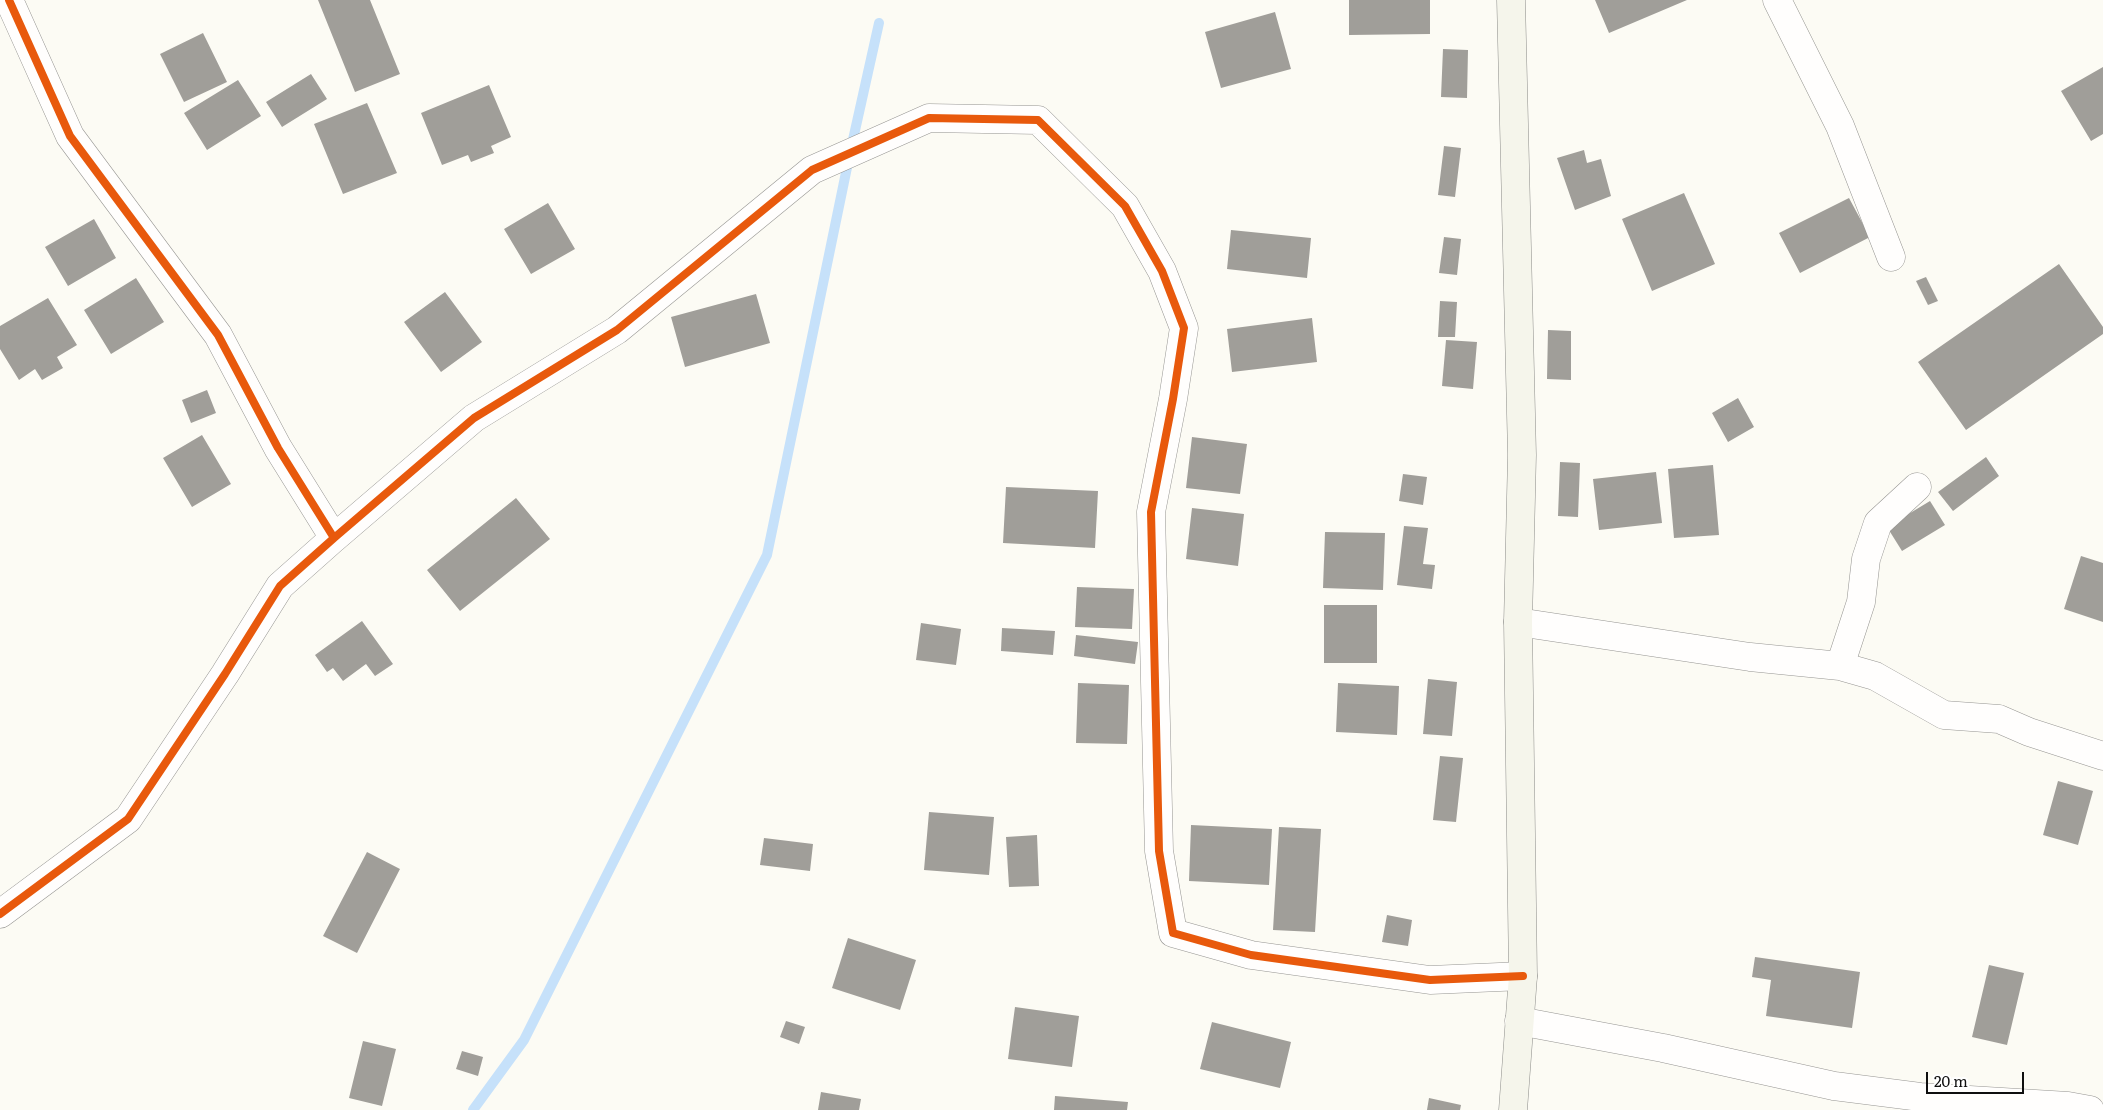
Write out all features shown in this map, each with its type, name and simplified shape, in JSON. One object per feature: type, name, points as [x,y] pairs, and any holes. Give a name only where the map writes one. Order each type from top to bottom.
[{"type":"street","points":[[9,0],[70,136],[218,335],[278,448],[334,538]]},
{"type":"street","points":[[1511,0],[1522,454],[1518,622],[1523,976],[1513,1110]]},
{"type":"street","points":[[1777,0],[1840,126],[1891,257]]},
{"type":"street","points":[[0,914],[128,819],[225,674],[280,586],[474,418],[618,330],[812,170],[929,118],[1038,120],[1125,206],[1162,270],[1184,328],[1173,399],[1151,512],[1159,852],[1174,932],[1251,955],[1430,980],[1523,976]]},
{"type":"street","points":[[1840,666],[1861,602],[1866,559],[1878,523],[1917,486]]},
{"type":"street","points":[[1518,622],[1750,657],[1840,666],[1875,676],[1944,715],[1999,719],[2029,732],[2103,756]]},
{"type":"street","points":[[1519,1021],[1662,1048],[1834,1086],[1920,1098],[2068,1106],[2090,1110]]},
{"type":"building","points":[[318,0],[370,0],[400,74],[355,92]]},
{"type":"building","points":[[1349,0],[1430,0],[1430,34],[1349,35]]},
{"type":"building","points":[[1595,0],[1687,0],[1609,33]]},
{"type":"building","points":[[1275,12],[1291,69],[1221,88],[1205,32]]},
{"type":"building","points":[[203,33],[227,82],[184,102],[160,54]]},
{"type":"building","points":[[1443,49],[1468,50],[1467,98],[1441,97]]},
{"type":"building","points":[[2103,67],[2103,134],[2091,141],[2061,91]]},
{"type":"building","points":[[311,74],[327,99],[282,127],[266,102]]},
{"type":"building","points":[[238,80],[261,116],[207,150],[184,113]]},
{"type":"building","points":[[489,85],[511,137],[491,146],[494,153],[471,162],[468,155],[442,165],[421,113]]},
{"type":"building","points":[[367,103],[397,173],[343,194],[314,124]]},
{"type":"building","points":[[1444,146],[1461,148],[1455,197],[1438,195]]},
{"type":"building","points":[[1584,150],[1587,163],[1601,159],[1611,196],[1575,210],[1557,158]]},
{"type":"building","points":[[1684,193],[1715,264],[1652,291],[1622,219]]},
{"type":"building","points":[[1849,198],[1870,237],[1800,273],[1779,233]]},
{"type":"building","points":[[548,203],[575,249],[531,274],[504,229]]},
{"type":"building","points":[[94,219],[116,258],[68,286],[45,247]]},
{"type":"building","points":[[1231,230],[1311,238],[1307,278],[1227,269]]},
{"type":"building","points":[[1444,237],[1461,239],[1457,275],[1439,273]]},
{"type":"building","points":[[2059,264],[2103,327],[2103,334],[1966,430],[1918,362]]},
{"type":"building","points":[[1926,277],[1938,301],[1928,305],[1916,281]]},
{"type":"building","points":[[136,278],[164,322],[111,354],[84,310]]},
{"type":"building","points":[[445,292],[482,342],[441,372],[404,322]]},
{"type":"building","points":[[756,294],[770,343],[685,367],[671,317]]},
{"type":"building","points":[[48,298],[77,345],[57,357],[63,368],[42,380],[35,369],[19,380],[0,349],[0,326]]},
{"type":"building","points":[[1440,301],[1457,302],[1455,337],[1438,337]]},
{"type":"building","points":[[1312,318],[1317,362],[1232,372],[1227,329]]},
{"type":"building","points":[[1548,330],[1571,331],[1571,380],[1547,379]]},
{"type":"building","points":[[1446,340],[1477,342],[1473,389],[1442,386]]},
{"type":"building","points":[[207,390],[216,413],[191,423],[182,400]]},
{"type":"building","points":[[1738,398],[1754,427],[1728,442],[1712,413]]},
{"type":"building","points":[[202,435],[231,484],[192,507],[163,458]]},
{"type":"building","points":[[1192,437],[1247,444],[1240,494],[1186,488]]},
{"type":"building","points":[[1986,457],[1999,476],[1953,511],[1938,492]]},
{"type":"building","points":[[1560,462],[1580,463],[1578,517],[1558,516]]},
{"type":"building","points":[[1713,465],[1719,535],[1674,538],[1668,469]]},
{"type":"building","points":[[1656,472],[1662,523],[1599,530],[1593,479]]},
{"type":"building","points":[[1403,474],[1427,477],[1423,505],[1399,501]]},
{"type":"building","points":[[1006,487],[1098,491],[1095,548],[1003,543]]},
{"type":"building","points":[[516,498],[550,539],[460,611],[427,570]]},
{"type":"building","points":[[1930,501],[1945,525],[1902,551],[1887,527]]},
{"type":"building","points":[[1192,508],[1244,514],[1238,566],[1186,559]]},
{"type":"building","points":[[1404,526],[1428,528],[1423,564],[1435,565],[1432,589],[1397,585]]},
{"type":"building","points":[[1325,532],[1385,533],[1383,590],[1323,588]]},
{"type":"building","points":[[2081,556],[2103,563],[2103,622],[2064,609]]},
{"type":"building","points":[[1077,587],[1134,589],[1132,629],[1075,627]]},
{"type":"building","points":[[1324,605],[1377,605],[1377,663],[1324,663]]},
{"type":"building","points":[[362,621],[393,664],[375,676],[366,664],[343,681],[333,668],[327,672],[315,655]]},
{"type":"building","points":[[921,623],[961,629],[956,665],[916,660]]},
{"type":"building","points":[[1002,628],[1055,631],[1053,655],[1001,651]]},
{"type":"building","points":[[1076,635],[1138,642],[1135,664],[1074,656]]},
{"type":"building","points":[[1428,679],[1457,682],[1452,736],[1423,734]]},
{"type":"building","points":[[1078,683],[1129,685],[1127,744],[1076,743]]},
{"type":"building","points":[[1338,683],[1399,686],[1397,735],[1336,732]]},
{"type":"building","points":[[1440,756],[1463,758],[1456,822],[1433,820]]},
{"type":"building","points":[[2058,781],[2093,791],[2078,845],[2043,835]]},
{"type":"building","points":[[929,812],[994,817],[989,875],[924,870]]},
{"type":"building","points":[[1191,825],[1272,829],[1269,885],[1189,881]]},
{"type":"building","points":[[1279,827],[1321,829],[1315,932],[1273,930]]},
{"type":"building","points":[[1037,835],[1039,886],[1009,887],[1006,837]]},
{"type":"building","points":[[764,838],[813,844],[810,871],[760,865]]},
{"type":"building","points":[[367,852],[400,869],[357,953],[323,936]]},
{"type":"building","points":[[1387,915],[1412,920],[1408,946],[1382,942]]},
{"type":"building","points":[[848,938],[916,960],[900,1010],[832,988]]},
{"type":"building","points":[[1755,957],[1860,972],[1852,1028],[1766,1016],[1771,980],[1752,977]]},
{"type":"building","points":[[1989,965],[2024,973],[2007,1045],[1972,1037]]},
{"type":"building","points":[[1015,1007],[1079,1016],[1072,1067],[1008,1059]]},
{"type":"building","points":[[786,1021],[805,1027],[799,1044],[780,1037]]},
{"type":"building","points":[[1212,1022],[1291,1042],[1280,1088],[1200,1069]]},
{"type":"building","points":[[363,1041],[396,1049],[382,1106],[349,1098]]},
{"type":"building","points":[[462,1051],[483,1057],[478,1076],[456,1069]]},
{"type":"building","points":[[821,1092],[861,1099],[859,1110],[818,1110]]},
{"type":"building","points":[[1055,1096],[1128,1102],[1127,1110],[1054,1110]]},
{"type":"building","points":[[1429,1098],[1461,1105],[1460,1110],[1427,1110]]},
{"type":"waterway","points":[[473,1110],[524,1040],[767,555],[850,153],[879,23]]},
{"type":"cycle path","points":[[0,914],[128,819],[225,674],[280,586],[334,538],[278,448],[218,335],[70,136],[9,0]]},
{"type":"cycle path","points":[[334,538],[474,418],[617,330],[812,170],[929,118],[1038,120],[1125,206],[1162,271],[1184,328],[1173,399],[1151,512],[1159,851],[1173,933],[1251,955],[1430,980],[1523,976]]}]
